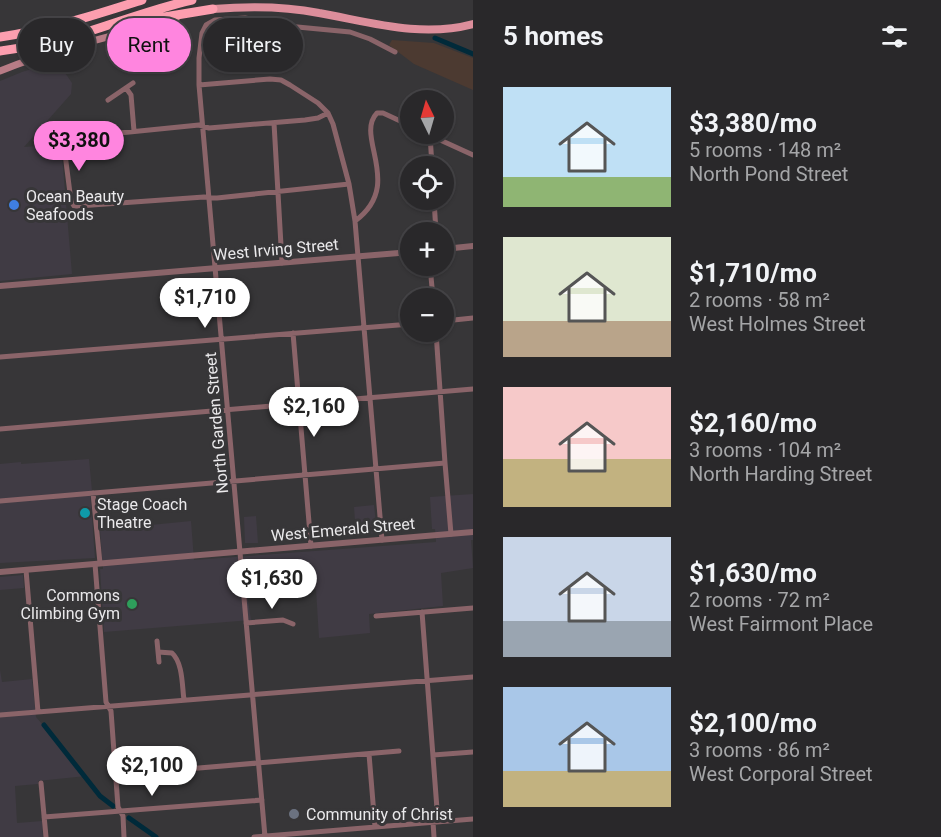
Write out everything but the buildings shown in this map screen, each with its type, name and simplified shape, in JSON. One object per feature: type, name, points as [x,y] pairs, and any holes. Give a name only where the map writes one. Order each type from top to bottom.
[{"type":"highway","points":[[81,18],[122,0]]},
{"type":"highway","points":[[85,18],[142,0]]},
{"type":"highway","points":[[0,51],[63,39],[192,0]]},
{"type":"highway","points":[[99,28],[213,9]]},
{"type":"highway","points":[[0,37],[18,35]]},
{"type":"main road","points":[[0,71],[73,46],[213,9],[279,8],[317,12],[398,28],[421,30],[473,24]]},
{"type":"street","name":"North Garden Street","points":[[265,837],[199,85],[202,33],[206,25],[214,21],[245,18],[287,26],[350,32],[395,52]]},
{"type":"street","points":[[199,85],[281,80],[318,103],[328,113],[333,124],[355,221],[382,540]]},
{"type":"street","points":[[108,100],[133,82]]},
{"type":"street","points":[[126,87],[131,95],[134,131]]},
{"type":"street","points":[[355,221],[370,205],[378,186],[371,120],[380,112],[400,121]]},
{"type":"street","points":[[328,113],[318,118],[273,123],[209,128],[199,125],[75,137],[67,140],[64,147],[70,198],[72,203],[78,206],[208,196],[217,198],[348,184]]},
{"type":"street","points":[[273,123],[282,262]]},
{"type":"street","points":[[449,144],[473,155]]},
{"type":"street","points":[[454,248],[473,246]]},
{"type":"street","name":"West Irving Street","points":[[0,286],[400,253]]},
{"type":"street","points":[[454,320],[473,318]]},
{"type":"street","points":[[0,357],[400,325]]},
{"type":"street","points":[[293,333],[311,546]]},
{"type":"street","points":[[437,342],[451,534]]},
{"type":"street","points":[[0,429],[473,389]]},
{"type":"street","points":[[0,501],[445,463]]},
{"type":"street","points":[[93,494],[106,702],[111,711],[118,807],[123,816],[124,837]]},
{"type":"street","name":"West Emerald Street","points":[[0,572],[473,532]]},
{"type":"street","points":[[26,570],[38,712]]},
{"type":"street","points":[[376,616],[473,608]]},
{"type":"street","points":[[422,612],[433,755],[434,837]]},
{"type":"street","points":[[246,623],[283,620],[293,624]]},
{"type":"street","points":[[157,641],[159,662]]},
{"type":"street","points":[[158,652],[172,653],[176,656],[181,675],[183,700]]},
{"type":"street","points":[[0,715],[473,677]]},
{"type":"street","points":[[116,775],[399,751]]},
{"type":"street","points":[[433,755],[473,752]]},
{"type":"street","points":[[369,754],[375,827]]},
{"type":"street","points":[[41,783],[46,837]]},
{"type":"street","points":[[44,817],[262,800]]},
{"type":"street","points":[[254,837],[473,819]]},
{"type":"street","points":[[342,830],[343,837]]},
{"type":"shaded area","points":[[392,40],[434,43],[473,58],[473,90],[414,64],[389,45]]},
{"type":"shaded area","points":[[22,72],[64,72],[72,83],[71,94],[24,147],[61,144],[72,274],[0,281],[0,81]]},
{"type":"shaded area","points":[[89,459],[95,558],[0,563],[0,464]]},
{"type":"shaded area","points":[[473,494],[473,540],[471,540],[473,568],[441,573],[443,606],[369,614],[370,633],[319,638],[316,589],[247,594],[251,620],[104,632],[100,530],[191,521],[194,560],[436,542],[435,529],[432,529],[430,497]]},
{"type":"shaded area","points":[[374,505],[377,533],[356,535],[354,507]]},
{"type":"shaded area","points":[[256,516],[258,543],[245,543],[244,517]]},
{"type":"shaded area","points":[[23,575],[24,588],[0,590],[0,577]]},
{"type":"shaded area","points":[[0,670],[2,682],[32,679],[36,717],[86,776],[15,786],[17,823],[42,821],[43,837],[0,837]]},
{"type":"waterway","points":[[435,38],[473,54]]},
{"type":"waterway","points":[[44,725],[100,796],[113,806]]},
{"type":"waterway","points":[[129,818],[156,837]]},
{"type":"place","name":"Ocean Beauty Seafoods","points":[[14,205]]},
{"type":"place","name":"Stage Coach Theatre","points":[[85,513]]},
{"type":"place","name":"Commons Climbing Gym","points":[[132,604]]},
{"type":"place","name":"Community of Christ","points":[[294,814]]}]
